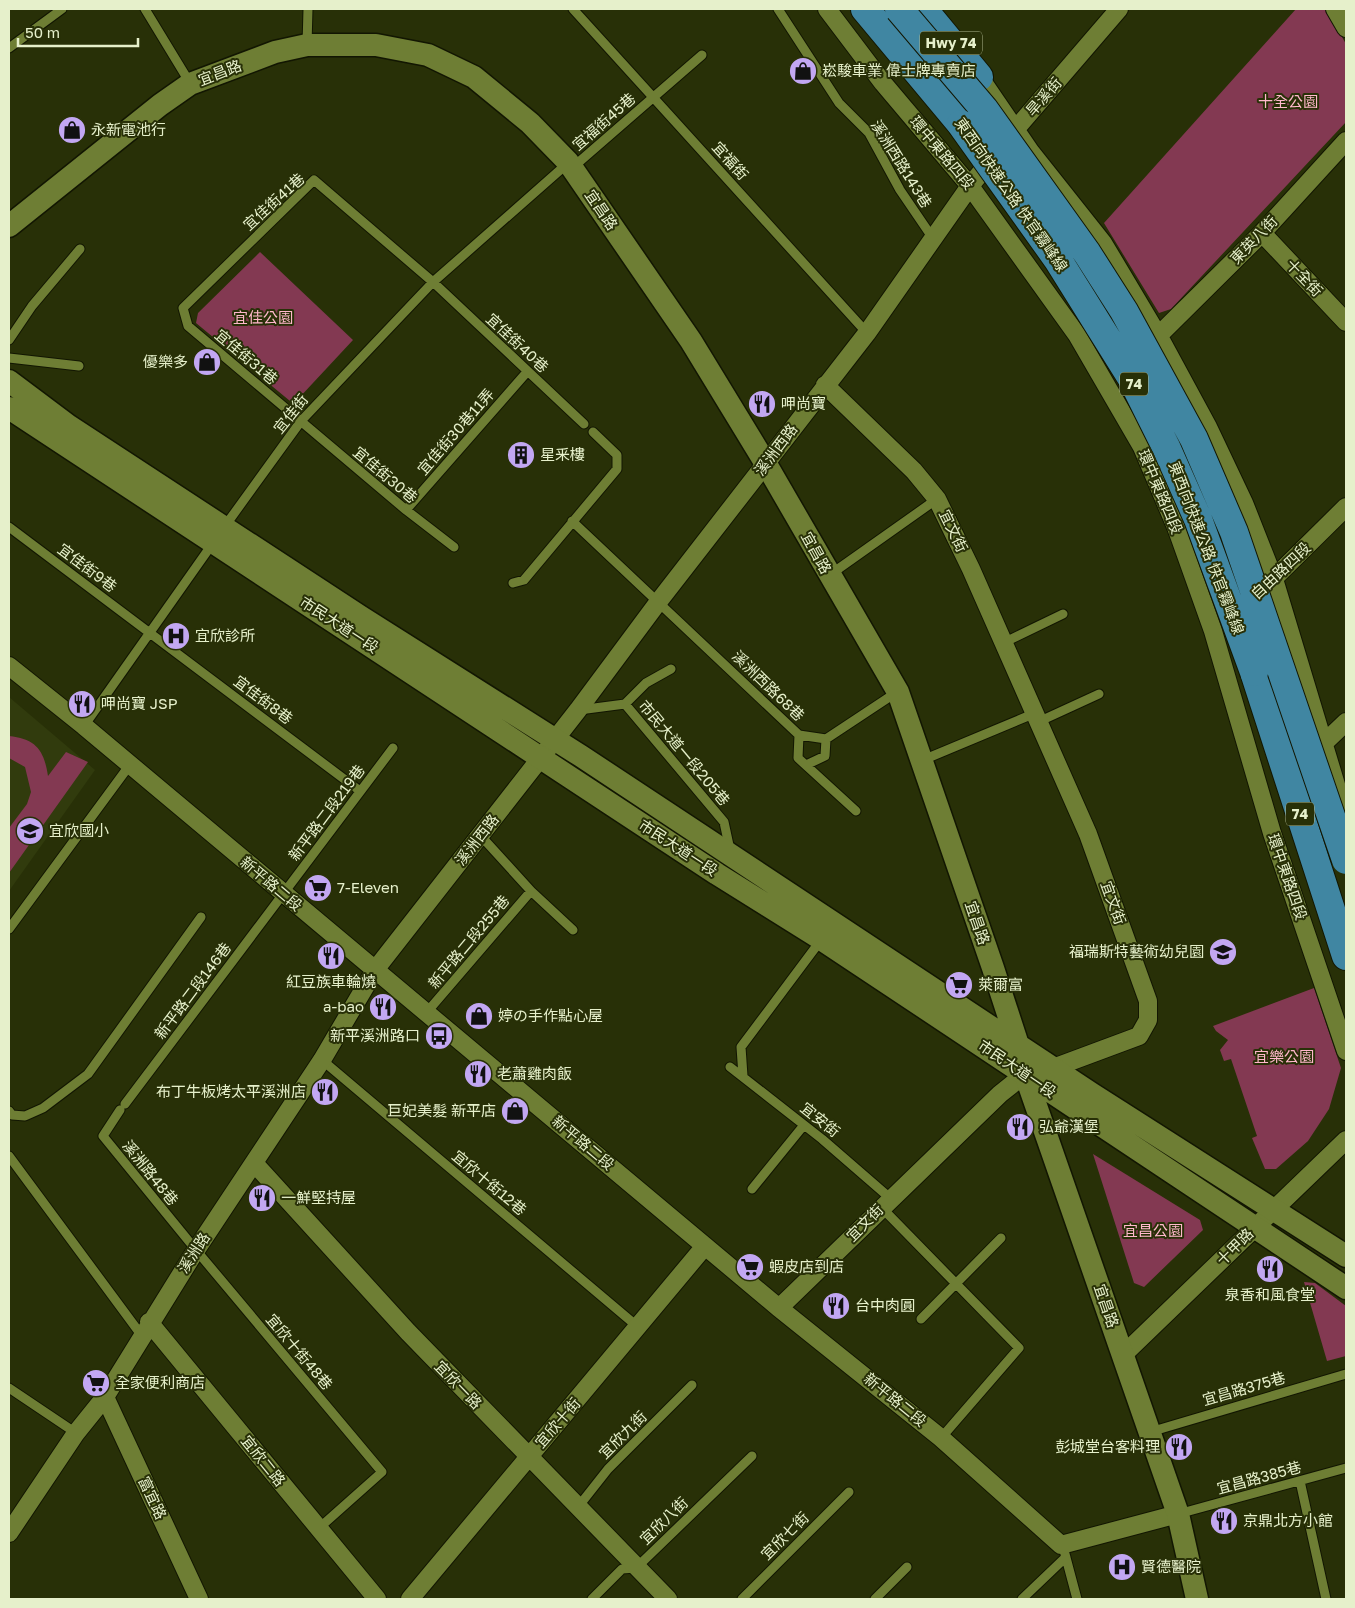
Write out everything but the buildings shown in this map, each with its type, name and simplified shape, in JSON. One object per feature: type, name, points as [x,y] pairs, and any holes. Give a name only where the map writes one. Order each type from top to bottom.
[{"type":"highway","name":"東西向快速公路 快官霧峰線","points":[[865,9],[961,124],[1058,260],[1131,377],[1166,447],[1202,528],[1254,672],[1346,956]]},
{"type":"highway","name":"東西向快速公路 快官霧峰線","points":[[899,9],[984,109],[1087,253],[1124,311],[1194,438],[1234,532],[1346,860]]},
{"type":"highway","name":"Hwy 74","points":[[923,9],[979,77]]},
{"type":"street","name":"環中東路四段","points":[[827,9],[883,83],[970,186],[1077,335],[1142,447],[1176,527],[1213,631],[1272,833],[1346,1052]]},
{"type":"street","points":[[909,9],[932,36],[979,77]]},
{"type":"street","points":[[938,9],[954,30],[979,77],[1015,130],[1103,243],[1158,336],[1208,427],[1244,503],[1274,579],[1346,818]]},
{"type":"street","name":"旱溪街","points":[[970,186],[1015,130],[1119,9]]},
{"type":"street","points":[[1335,9],[1346,28]]},
{"type":"street","name":"宜昌路","points":[[9,226],[160,105],[190,84],[275,52],[307,45],[376,45],[428,55],[474,77],[530,123],[570,165],[691,341],[766,464],[828,575],[898,692],[1018,1045],[1025,1074],[1178,1514],[1197,1599]]},
{"type":"street","name":"東英八街","points":[[1158,336],[1262,233],[1346,142]]},
{"type":"street","name":"溪洲西路","points":[[374,970],[541,758],[658,601],[867,333],[932,237],[970,186]]},
{"type":"street","name":"十全街","points":[[1262,233],[1346,322]]},
{"type":"street","name":"市民大道一段","points":[[9,381],[219,534],[541,758],[724,864],[1018,1045],[1346,1256]]},
{"type":"street","name":"宜文街","points":[[779,1308],[1000,1094],[1025,1074],[1053,1068],[1139,1036],[1148,1020],[1148,1001],[1088,834],[1002,643],[971,568],[937,499],[914,471],[825,385]]},
{"type":"street","name":"市民大道一段","points":[[9,408],[361,617],[555,739],[724,864],[821,939],[1346,1288]]},
{"type":"street","name":"自由路四段","points":[[1213,631],[1274,579],[1346,507]]},
{"type":"street","name":"新平路二段","points":[[9,666],[84,726],[779,1308],[941,1438],[1064,1551]]},
{"type":"street","points":[[1324,743],[1346,722]]},
{"type":"street","name":"溪洲路","points":[[9,1533],[76,1433],[105,1396],[196,1250],[322,1060],[374,970]]},
{"type":"street","name":"十甲路","points":[[1123,1354],[1346,1140]]},
{"type":"street","name":"宜欣一路","points":[[254,1164],[336,1256],[528,1458],[668,1599]]},
{"type":"street","name":"宜欣十街","points":[[410,1599],[705,1246]]},
{"type":"street","name":"宜欣二路","points":[[146,1329],[319,1528],[377,1599]]},
{"type":"street","name":"富宜路","points":[[105,1396],[199,1599]]},
{"type":"street","points":[[1064,1551],[1178,1514]]},
{"type":"lane","points":[[9,48],[62,9]]},
{"type":"lane","points":[[144,9],[190,84]]},
{"type":"lane","points":[[307,45],[308,9]]},
{"type":"lane","name":"宜福街","points":[[573,9],[867,333]]},
{"type":"lane","name":"溪洲西路143巷","points":[[778,9],[839,103],[869,133],[900,190],[932,237]]},
{"type":"lane","name":"宜福街45巷","points":[[570,165],[654,97],[702,55]]},
{"type":"lane","name":"宜佳街","points":[[84,726],[149,631],[301,421],[433,282],[570,165]]},
{"type":"lane","name":"宜佳街41巷","points":[[183,308],[314,180],[433,282]]},
{"type":"lane","points":[[9,340],[32,306],[80,249]]},
{"type":"lane","name":"宜佳街40巷","points":[[433,282],[584,424]]},
{"type":"lane","name":"宜佳街31巷","points":[[183,308],[188,326],[301,421]]},
{"type":"lane","points":[[9,358],[79,366]]},
{"type":"lane","name":"宜佳街30巷11弄","points":[[406,510],[527,372]]},
{"type":"lane","name":"宜佳街30巷","points":[[301,421],[406,510],[454,547]]},
{"type":"lane","points":[[513,583],[524,580],[617,469],[616,455],[594,432]]},
{"type":"lane","points":[[828,575],[937,499]]},
{"type":"lane","name":"溪洲西路68巷","points":[[572,521],[799,735],[826,739]]},
{"type":"lane","name":"宜佳街9巷","points":[[9,527],[149,631]]},
{"type":"lane","points":[[1002,643],[1063,614]]},
{"type":"lane","name":"宜佳街8巷","points":[[149,631],[360,792]]},
{"type":"lane","points":[[578,710],[625,704],[646,683],[671,669]]},
{"type":"lane","points":[[806,765],[825,756],[826,739],[898,692]]},
{"type":"lane","points":[[922,761],[1099,694]]},
{"type":"lane","name":"市民大道一段205巷","points":[[625,704],[724,822],[724,864]]},
{"type":"lane","points":[[799,735],[798,758],[856,811]]},
{"type":"lane","name":"新平路二段219巷","points":[[284,895],[393,748]]},
{"type":"lane","points":[[9,929],[130,766]]},
{"type":"lane","points":[[480,836],[531,890],[573,930]]},
{"type":"lane","name":"新平路二段255巷","points":[[427,1012],[531,890]]},
{"type":"lane","name":"新平路二段146巷","points":[[122,1107],[284,895]]},
{"type":"lane","points":[[9,1111],[12,1115],[25,1116],[43,1108],[88,1074],[201,916]]},
{"type":"lane","points":[[743,1076],[741,1046],[821,939]]},
{"type":"lane","name":"宜欣十街12巷","points":[[322,1060],[638,1327]]},
{"type":"lane","name":"宜安街","points":[[730,1067],[804,1125],[886,1203],[956,1284],[1019,1348],[941,1438]]},
{"type":"lane","name":"溪洲路48巷","points":[[122,1107],[103,1136],[196,1250]]},
{"type":"lane","points":[[752,1189],[804,1125]]},
{"type":"lane","name":"宜欣二路","points":[[9,1156],[146,1329]]},
{"type":"lane","points":[[921,1319],[1001,1238]]},
{"type":"lane","name":"宜欣十街48巷","points":[[196,1250],[382,1472],[319,1528]]},
{"type":"lane","name":"宜昌路375巷","points":[[1150,1432],[1346,1374]]},
{"type":"lane","name":"宜欣九街","points":[[578,1507],[608,1469],[692,1385]]},
{"type":"lane","points":[[9,1388],[76,1433]]},
{"type":"lane","name":"宜欣八街","points":[[592,1599],[622,1569],[636,1568],[752,1456]]},
{"type":"lane","name":"宜昌路385巷","points":[[1178,1514],[1346,1468]]},
{"type":"lane","points":[[1300,1481],[1326,1599]]},
{"type":"lane","name":"宜欣七街","points":[[742,1599],[849,1492]]},
{"type":"lane","points":[[1022,1599],[1064,1551]]},
{"type":"lane","points":[[1064,1551],[1076,1599]]},
{"type":"lane","points":[[875,1599],[907,1567]]},
{"type":"shaded area","name":"宜欣國小","points":[[9,697],[95,770],[9,891]]},
{"type":"green space","name":"十全公園","points":[[1296,9],[1326,9],[1346,44],[1346,122],[1171,309],[1159,313],[1104,223]]},
{"type":"green space","name":"宜佳公園","points":[[260,252],[353,340],[299,398],[290,401],[196,323],[198,313]]},
{"type":"green space","points":[[9,736],[26,740],[37,747],[44,759],[48,776],[66,752],[88,762],[9,873],[9,828],[27,804],[31,792],[25,767],[9,758]]},
{"type":"green space","name":"宜樂公園","points":[[1314,988],[1341,1068],[1329,1109],[1308,1141],[1276,1169],[1265,1169],[1252,1138],[1257,1136],[1231,1059],[1224,1061],[1220,1050],[1228,1040],[1216,1031],[1213,1026]]},
{"type":"green space","name":"宜昌公園","points":[[1093,1154],[1200,1220],[1203,1230],[1144,1287],[1134,1283]]},
{"type":"green space","points":[[1304,1282],[1315,1283],[1346,1306],[1346,1356],[1327,1361]]},
{"type":"place","name":"崧駿車業 偉士牌專賣店","points":[[803,71]]},
{"type":"place","name":"永新電池行","points":[[72,130]]},
{"type":"place","name":"優樂多","points":[[207,362]]},
{"type":"place","name":"呷尚寶","points":[[762,404]]},
{"type":"place","name":"星釆樓","points":[[521,455]]},
{"type":"place","name":"宜欣診所","points":[[176,636]]},
{"type":"place","name":"呷尚寶 JSP","points":[[82,704]]},
{"type":"place","name":"宜欣國小","points":[[30,831]]},
{"type":"place","name":"7-Eleven","points":[[318,888]]},
{"type":"place","name":"福瑞斯特藝術幼兒園","points":[[1223,952]]},
{"type":"place","name":"紅豆族車輪燒","points":[[331,956]]},
{"type":"place","name":"萊爾富","points":[[959,985]]},
{"type":"place","name":"a-bao","points":[[383,1007]]},
{"type":"place","name":"婷の手作點心屋","points":[[479,1016]]},
{"type":"place","name":"新平溪洲路口","points":[[439,1036]]},
{"type":"place","name":"老蕭雞肉飯","points":[[478,1074]]},
{"type":"place","name":"布丁牛板烤太平溪洲店","points":[[325,1092]]},
{"type":"place","name":"巨妃美髮 新平店","points":[[515,1111]]},
{"type":"place","name":"弘爺漢堡","points":[[1020,1127]]},
{"type":"place","name":"一鮮堅持屋","points":[[262,1198]]},
{"type":"place","name":"蝦皮店到店","points":[[750,1267]]},
{"type":"place","name":"泉香和風食堂","points":[[1270,1269]]},
{"type":"place","name":"台中肉圓","points":[[836,1306]]},
{"type":"place","name":"全家便利商店","points":[[96,1383]]},
{"type":"place","name":"彭城堂台客料理","points":[[1179,1447]]},
{"type":"place","name":"京鼎北方小館","points":[[1224,1521]]},
{"type":"place","name":"賢德醫院","points":[[1122,1567]]}]
